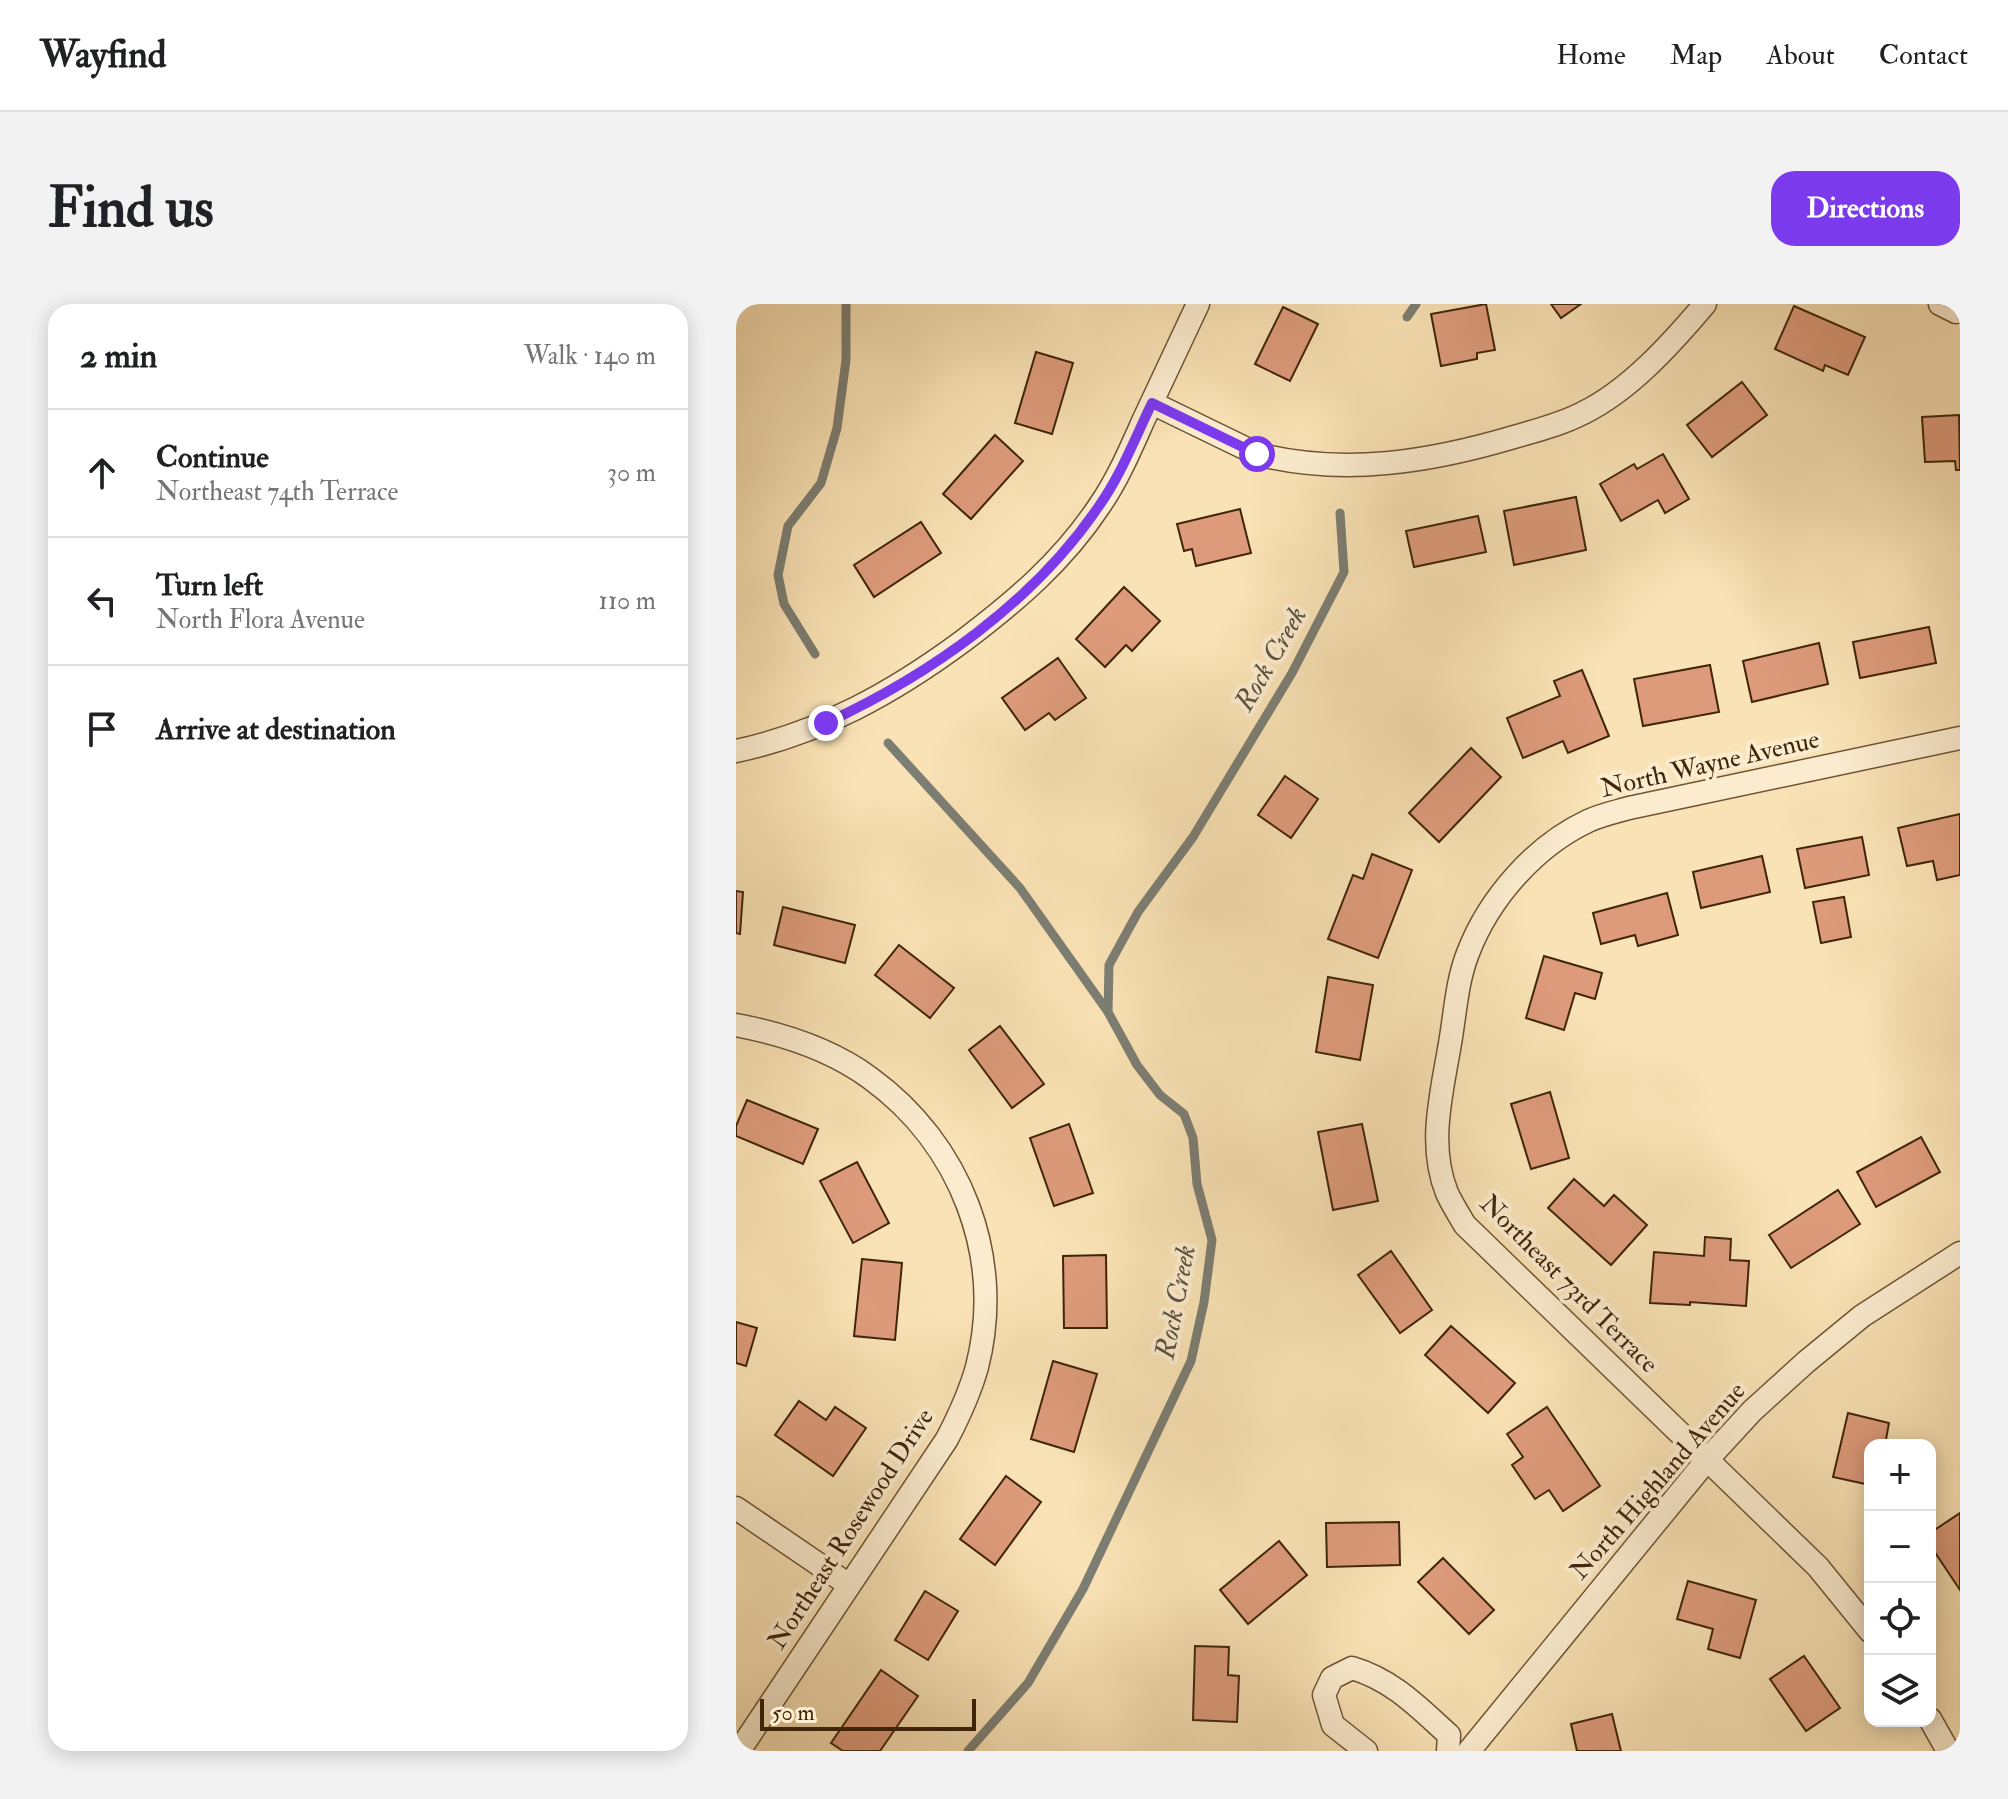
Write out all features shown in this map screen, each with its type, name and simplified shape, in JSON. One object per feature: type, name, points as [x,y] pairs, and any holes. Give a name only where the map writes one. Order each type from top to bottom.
[{"type":"street","points":[[736,751],[793,736],[860,708],[923,670],[1011,605],[1065,552],[1101,503],[1123,464],[1198,304]]},
{"type":"street","points":[[1152,403],[1257,454],[1275,458],[1311,464],[1367,466],[1427,458],[1490,444],[1584,413],[1643,370],[1705,304]]},
{"type":"street","name":"North Wayne Avenue","points":[[1499,898],[1522,869],[1553,841],[1589,820],[1629,808],[1960,738]]},
{"type":"street","name":"Northeast 73rd Terrace","points":[[1499,898],[1467,954],[1458,993],[1436,1135],[1447,1191],[1465,1225],[1818,1567],[1864,1624]]},
{"type":"street","name":"Northeast Rosewood Drive","points":[[736,1025],[798,1041],[835,1057],[869,1077],[899,1101],[933,1138],[967,1196],[981,1243],[986,1290],[984,1329],[977,1367],[947,1439],[739,1751]]},
{"type":"street","name":"North Highland Avenue","points":[[1469,1751],[1706,1461],[1752,1411],[1862,1316],[1960,1253]]},
{"type":"street","points":[[736,1508],[849,1585]]},
{"type":"street","points":[[1366,1751],[1333,1725],[1324,1695],[1332,1678],[1352,1668],[1375,1675],[1396,1687],[1449,1735],[1448,1751]]},
{"type":"street","points":[[1934,1727],[1948,1751]]},
{"type":"building","points":[[1486,304],[1495,350],[1477,353],[1477,359],[1441,366],[1431,314]]},
{"type":"building","points":[[1551,304],[1581,304],[1561,318]]},
{"type":"building","points":[[1794,306],[1865,337],[1848,375],[1825,365],[1823,371],[1775,349]]},
{"type":"building","points":[[1283,307],[1318,324],[1290,381],[1255,364]]},
{"type":"building","points":[[1036,352],[1073,363],[1052,434],[1015,423]]},
{"type":"building","points":[[1742,382],[1767,415],[1712,457],[1687,425]]},
{"type":"building","points":[[1959,415],[1960,470],[1956,470],[1955,461],[1925,462],[1922,417]]},
{"type":"building","points":[[995,435],[1023,461],[971,519],[943,494]]},
{"type":"building","points":[[1663,454],[1689,499],[1665,513],[1658,500],[1621,521],[1600,484],[1634,464],[1637,469]]},
{"type":"building","points":[[1576,497],[1586,550],[1514,565],[1504,511]]},
{"type":"building","points":[[1240,509],[1251,553],[1196,566],[1192,549],[1184,551],[1177,524]]},
{"type":"building","points":[[1478,516],[1486,552],[1414,567],[1406,531]]},
{"type":"building","points":[[921,522],[941,553],[874,597],[854,565]]},
{"type":"building","points":[[1124,587],[1160,621],[1132,651],[1126,645],[1105,667],[1076,639]]},
{"type":"building","points":[[1929,627],[1936,663],[1860,678],[1853,642]]},
{"type":"building","points":[[1819,643],[1828,684],[1752,702],[1743,661]]},
{"type":"building","points":[[1058,658],[1086,698],[1055,720],[1049,713],[1025,730],[1002,698]]},
{"type":"building","points":[[1710,665],[1719,712],[1643,726],[1634,679]]},
{"type":"building","points":[[1582,670],[1609,736],[1568,753],[1563,741],[1523,758],[1507,718],[1560,696],[1554,681]]},
{"type":"building","points":[[1471,748],[1501,777],[1439,842],[1409,813]]},
{"type":"building","points":[[1285,776],[1318,799],[1291,838],[1258,815]]},
{"type":"building","points":[[1960,814],[1960,875],[1937,880],[1933,861],[1907,866],[1898,828]]},
{"type":"building","points":[[1862,837],[1869,875],[1805,888],[1797,849]]},
{"type":"building","points":[[1372,854],[1412,870],[1378,958],[1328,939],[1353,875],[1363,879]]},
{"type":"building","points":[[1762,856],[1770,892],[1701,908],[1693,872]]},
{"type":"building","points":[[736,891],[743,892],[740,934],[736,933]]},
{"type":"building","points":[[1667,893],[1678,935],[1638,946],[1635,935],[1601,944],[1593,913]]},
{"type":"building","points":[[1844,897],[1851,937],[1821,943],[1813,902]]},
{"type":"building","points":[[783,907],[855,925],[845,963],[774,945]]},
{"type":"building","points":[[899,945],[954,988],[930,1018],[875,975]]},
{"type":"building","points":[[1544,956],[1602,973],[1595,999],[1575,993],[1564,1030],[1526,1018]]},
{"type":"building","points":[[1328,977],[1373,985],[1360,1060],[1316,1052]]},
{"type":"building","points":[[1000,1026],[1044,1084],[1012,1108],[969,1050]]},
{"type":"building","points":[[1550,1092],[1569,1158],[1531,1169],[1511,1104]]},
{"type":"building","points":[[747,1100],[818,1129],[803,1164],[736,1136],[736,1126]]},
{"type":"building","points":[[1069,1124],[1093,1193],[1054,1206],[1030,1138]]},
{"type":"building","points":[[1362,1124],[1378,1201],[1333,1210],[1318,1132]]},
{"type":"building","points":[[1921,1137],[1940,1172],[1876,1207],[1857,1172]]},
{"type":"building","points":[[857,1162],[889,1223],[853,1243],[820,1181]]},
{"type":"building","points":[[1574,1179],[1604,1206],[1614,1195],[1647,1225],[1611,1265],[1548,1208]]},
{"type":"building","points":[[1838,1190],[1860,1224],[1791,1268],[1769,1235]]},
{"type":"building","points":[[1705,1237],[1731,1239],[1730,1260],[1749,1261],[1746,1306],[1650,1303],[1654,1252],[1704,1256]]},
{"type":"building","points":[[1391,1251],[1432,1310],[1400,1333],[1358,1275]]},
{"type":"building","points":[[1106,1255],[1107,1328],[1064,1328],[1063,1256]]},
{"type":"building","points":[[862,1259],[902,1263],[895,1340],[854,1336]]},
{"type":"building","points":[[736,1322],[757,1328],[746,1366],[736,1363]]},
{"type":"building","points":[[1451,1326],[1515,1383],[1488,1413],[1425,1355]]},
{"type":"building","points":[[1053,1361],[1097,1374],[1074,1452],[1031,1439]]},
{"type":"building","points":[[799,1401],[826,1420],[835,1407],[866,1428],[833,1476],[775,1435]]},
{"type":"building","points":[[1547,1407],[1600,1486],[1563,1511],[1549,1490],[1535,1499],[1512,1465],[1523,1457],[1507,1434]]},
{"type":"building","points":[[1848,1413],[1889,1423],[1886,1439],[1864,1439],[1864,1484],[1833,1477]]},
{"type":"building","points":[[1006,1476],[1041,1502],[995,1565],[960,1539]]},
{"type":"building","points":[[1960,1513],[1960,1590],[1936,1554],[1936,1529]]},
{"type":"building","points":[[1399,1522],[1400,1565],[1327,1567],[1326,1523]]},
{"type":"building","points":[[1279,1541],[1307,1575],[1248,1624],[1220,1590]]},
{"type":"building","points":[[1443,1558],[1494,1610],[1469,1634],[1418,1582]]},
{"type":"building","points":[[1688,1581],[1756,1600],[1740,1658],[1708,1649],[1713,1629],[1677,1619]]},
{"type":"building","points":[[925,1591],[958,1611],[928,1660],[895,1640]]},
{"type":"building","points":[[1195,1646],[1229,1647],[1228,1675],[1239,1676],[1237,1722],[1193,1720]]},
{"type":"building","points":[[1804,1656],[1840,1708],[1806,1731],[1770,1679]]},
{"type":"building","points":[[881,1670],[918,1696],[880,1751],[843,1751],[831,1743]]},
{"type":"building","points":[[1612,1714],[1621,1751],[1577,1751],[1571,1724]]},
{"type":"waterway","points":[[815,654],[784,604],[778,575],[788,526],[821,483],[837,428],[846,360],[846,304]]},
{"type":"waterway","name":"Rock Creek","points":[[1407,317],[1416,304]]},
{"type":"waterway","name":"Rock Creek","points":[[968,1751],[1028,1683],[1083,1589],[1191,1361],[1204,1302],[1212,1240],[1197,1184],[1193,1138],[1184,1114],[1160,1095],[1137,1065],[1108,1012],[1109,965],[1138,912],[1193,837],[1292,673],[1344,572],[1340,513]]},
{"type":"waterway","points":[[888,743],[1020,888],[1108,1012]]},
{"type":"route","points":[[826,723],[860,708],[923,670],[1011,605],[1045,574],[1075,540],[1101,503],[1152,403],[1257,454]]}]
